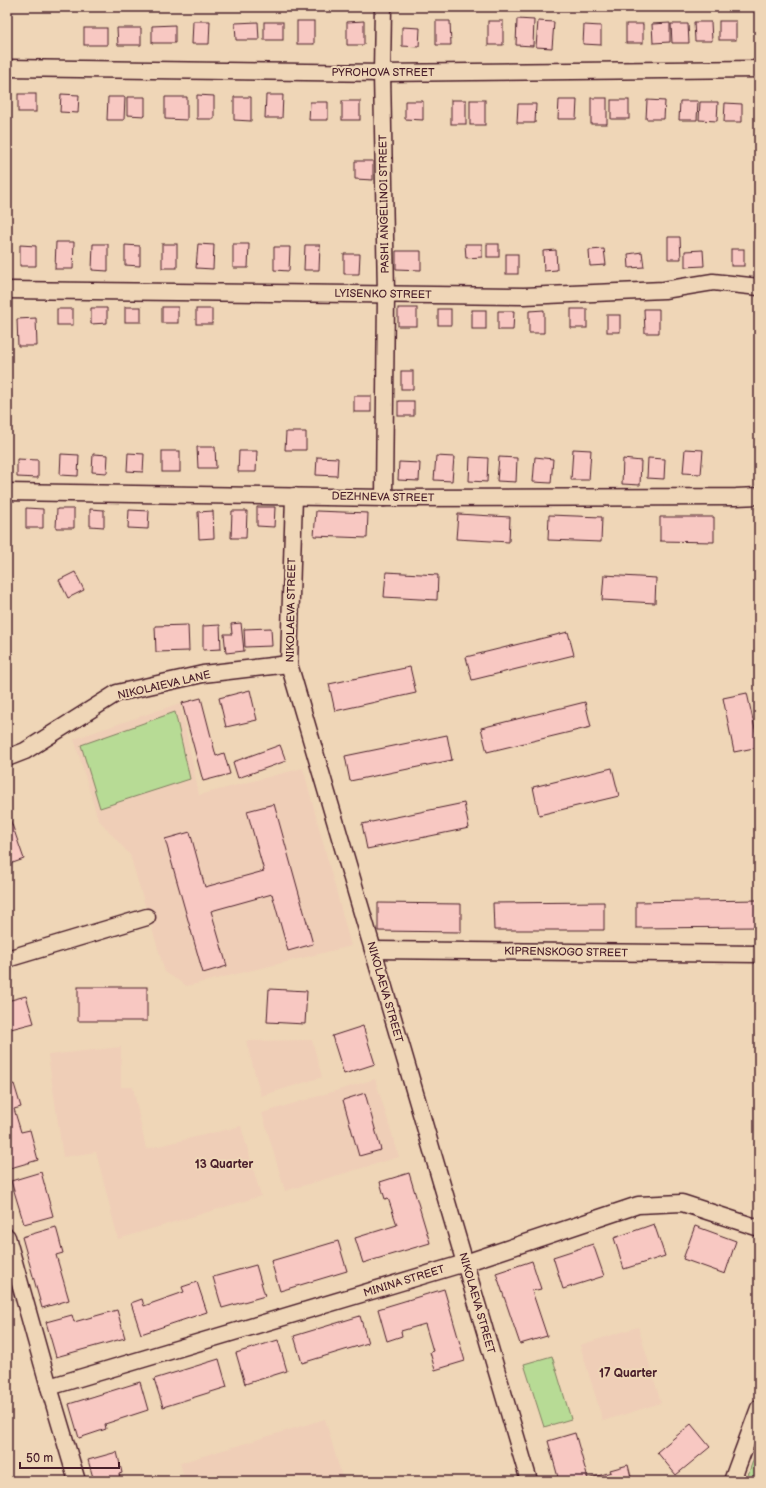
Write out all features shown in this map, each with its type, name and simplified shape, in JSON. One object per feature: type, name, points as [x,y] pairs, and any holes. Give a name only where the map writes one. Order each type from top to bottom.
[{"type":"street","name":"PASHI ANGELINOI STREET","points":[[383,7],[382,72],[386,294],[384,498]]},
{"type":"street","name":"PYROHOVA STREET","points":[[7,68],[382,72],[759,69]]},
{"type":"street","name":"LYISENKO STREET","points":[[7,290],[524,296],[664,290],[712,282],[759,287]]},
{"type":"street","name":"DEZHNEVA STREET","points":[[7,492],[384,498],[736,498],[759,496]]},
{"type":"street","name":"NIKOLAEVA STREET","points":[[294,496],[289,664],[529,1481]]},
{"type":"street","name":"NIKOLAIEVA LANE","points":[[7,758],[24,751],[117,693],[203,674],[289,664]]},
{"type":"street","points":[[7,959],[147,917]]},
{"type":"street","name":"KIPRENSKOGO STREET","points":[[373,950],[759,954]]},
{"type":"street","name":"MININA STREET","points":[[49,1387],[465,1263],[638,1204],[682,1203],[759,1228]]},
{"type":"street","points":[[7,1237],[77,1481]]},
{"type":"street","points":[[732,1481],[759,1408]]},
{"type":"shaded area","points":[[180,703],[199,795],[303,768],[351,946],[187,986],[165,972],[130,855],[98,819],[74,739]]},
{"type":"shaded area","points":[[312,1040],[322,1077],[261,1096],[246,1041]]},
{"type":"shaded area","points":[[121,1047],[121,1087],[133,1087],[146,1149],[241,1126],[261,1196],[118,1239],[96,1152],[63,1157],[48,1055]]},
{"type":"shaded area","points":[[375,1079],[399,1157],[285,1191],[262,1113]]},
{"type":"shaded area","points":[[638,1327],[661,1403],[603,1421],[580,1345]]},
{"type":"shaded area","points":[[325,1419],[343,1481],[185,1481],[180,1463]]},
{"type":"green space","points":[[175,712],[190,779],[100,808],[81,745]]},
{"type":"green space","points":[[552,1356],[571,1419],[544,1427],[524,1364]]},
{"type":"green space","points":[[759,1443],[759,1481],[746,1481]]},
{"type":"building","points":[[517,19],[534,20],[533,46],[516,45]]},
{"type":"building","points":[[193,21],[210,21],[209,44],[192,44]]},
{"type":"building","points":[[297,21],[314,21],[314,44],[297,44]]},
{"type":"building","points":[[364,21],[364,45],[347,45],[347,22]]},
{"type":"building","points":[[436,21],[450,21],[451,45],[436,45]]},
{"type":"building","points":[[488,21],[503,21],[503,45],[488,45]]},
{"type":"building","points":[[538,21],[554,22],[552,48],[536,47]]},
{"type":"building","points":[[719,21],[736,21],[736,40],[719,40]]},
{"type":"building","points":[[258,22],[259,40],[236,40],[235,23]]},
{"type":"building","points":[[264,22],[283,22],[283,40],[264,40]]},
{"type":"building","points":[[694,22],[711,22],[712,41],[695,41]]},
{"type":"building","points":[[670,23],[670,42],[653,43],[652,24]]},
{"type":"building","points":[[626,24],[643,24],[643,43],[626,43]]},
{"type":"building","points":[[671,24],[688,24],[689,43],[672,43]]},
{"type":"building","points":[[175,25],[175,43],[152,43],[152,26]]},
{"type":"building","points":[[584,25],[601,26],[601,45],[583,44]]},
{"type":"building","points":[[402,27],[420,28],[419,47],[402,46]]},
{"type":"building","points":[[84,28],[107,28],[107,45],[84,45]]},
{"type":"building","points":[[117,28],[141,28],[141,45],[118,45]]},
{"type":"building","points":[[18,94],[36,94],[36,112],[18,112]]},
{"type":"building","points":[[61,94],[79,95],[78,113],[60,112]]},
{"type":"building","points":[[197,95],[214,96],[214,119],[197,119]]},
{"type":"building","points":[[266,95],[283,95],[282,118],[265,118]]},
{"type":"building","points":[[108,97],[125,97],[124,120],[107,120]]},
{"type":"building","points":[[127,97],[145,97],[145,116],[127,115]]},
{"type":"building","points":[[165,97],[187,97],[187,120],[165,119]]},
{"type":"building","points":[[234,97],[251,97],[251,121],[234,120]]},
{"type":"building","points":[[591,98],[607,98],[607,124],[591,124]]},
{"type":"building","points":[[451,100],[466,100],[466,124],[451,124]]},
{"type":"building","points":[[470,100],[485,100],[485,125],[470,125]]},
{"type":"building","points":[[559,100],[577,100],[576,119],[558,119]]},
{"type":"building","points":[[611,100],[629,100],[629,119],[611,119]]},
{"type":"building","points":[[647,100],[665,101],[664,119],[646,119]]},
{"type":"building","points":[[342,101],[360,101],[360,120],[342,120]]},
{"type":"building","points":[[405,101],[423,101],[423,120],[405,119]]},
{"type":"building","points":[[680,101],[698,101],[697,120],[679,120]]},
{"type":"building","points":[[310,102],[328,102],[328,120],[309,120]]},
{"type":"building","points":[[700,102],[718,102],[717,121],[699,120]]},
{"type":"building","points":[[725,103],[742,104],[742,122],[724,122]]},
{"type":"building","points":[[518,104],[536,104],[535,123],[517,123]]},
{"type":"building","points":[[355,161],[373,161],[373,180],[355,179]]},
{"type":"building","points":[[668,237],[680,237],[681,259],[668,259]]},
{"type":"building","points":[[56,242],[74,242],[73,269],[55,269]]},
{"type":"building","points":[[93,244],[108,244],[108,271],[92,270]]},
{"type":"building","points":[[162,244],[177,244],[177,268],[162,268]]},
{"type":"building","points":[[198,244],[214,245],[213,269],[196,268]]},
{"type":"building","points":[[233,244],[249,244],[248,268],[233,268]]},
{"type":"building","points":[[465,244],[482,244],[482,257],[466,258]]},
{"type":"building","points":[[487,244],[499,244],[499,257],[487,257]]},
{"type":"building","points":[[20,245],[36,246],[36,266],[20,266]]},
{"type":"building","points":[[125,245],[140,246],[140,266],[125,265]]},
{"type":"building","points":[[305,245],[320,245],[319,270],[304,270]]},
{"type":"building","points":[[274,247],[290,247],[289,271],[274,270]]},
{"type":"building","points":[[604,249],[606,265],[590,266],[589,250]]},
{"type":"building","points":[[731,249],[744,249],[744,266],[731,266]]},
{"type":"building","points":[[556,250],[557,270],[544,271],[543,251]]},
{"type":"building","points":[[703,250],[704,266],[685,267],[685,251]]},
{"type":"building","points":[[396,251],[421,251],[421,270],[396,269]]},
{"type":"building","points":[[642,252],[644,267],[629,268],[628,254]]},
{"type":"building","points":[[344,254],[360,254],[359,274],[344,274]]},
{"type":"building","points":[[506,254],[518,254],[518,274],[506,274]]},
{"type":"building","points":[[125,307],[141,307],[141,322],[125,322]]},
{"type":"building","points":[[162,307],[178,307],[178,323],[162,323]]},
{"type":"building","points":[[91,308],[107,308],[107,323],[91,324]]},
{"type":"building","points":[[398,308],[417,308],[417,326],[398,326]]},
{"type":"building","points":[[57,309],[73,309],[73,325],[57,325]]},
{"type":"building","points":[[196,309],[212,309],[212,324],[196,324]]},
{"type":"building","points":[[438,309],[451,309],[451,325],[438,325]]},
{"type":"building","points":[[571,309],[587,309],[587,328],[571,328]]},
{"type":"building","points":[[644,309],[659,309],[659,333],[645,333]]},
{"type":"building","points":[[472,310],[486,310],[486,329],[472,329]]},
{"type":"building","points":[[544,310],[544,333],[529,333],[529,311]]},
{"type":"building","points":[[498,311],[514,311],[513,330],[498,330]]},
{"type":"building","points":[[607,315],[620,315],[620,332],[607,332]]},
{"type":"building","points":[[36,318],[37,346],[18,346],[17,319]]},
{"type":"building","points":[[401,371],[413,371],[413,389],[401,389]]},
{"type":"building","points":[[354,396],[371,396],[371,412],[354,412]]},
{"type":"building","points":[[398,401],[414,401],[414,416],[398,416]]},
{"type":"building","points":[[286,432],[306,432],[306,450],[285,450]]},
{"type":"building","points":[[197,447],[215,447],[216,468],[198,468]]},
{"type":"building","points":[[573,449],[591,450],[589,480],[571,480]]},
{"type":"building","points":[[685,449],[703,450],[701,474],[683,473]]},
{"type":"building","points":[[162,451],[180,451],[180,472],[162,472]]},
{"type":"building","points":[[239,451],[257,451],[256,472],[238,472]]},
{"type":"building","points":[[128,453],[144,454],[143,472],[127,471]]},
{"type":"building","points":[[61,454],[79,455],[78,476],[60,475]]},
{"type":"building","points":[[93,454],[108,455],[107,473],[92,472]]},
{"type":"building","points":[[436,456],[454,457],[452,481],[434,480]]},
{"type":"building","points":[[317,457],[338,458],[337,476],[316,475]]},
{"type":"building","points":[[470,457],[488,458],[487,482],[469,481]]},
{"type":"building","points":[[499,457],[517,458],[516,482],[497,481]]},
{"type":"building","points":[[535,457],[553,459],[551,483],[533,482]]},
{"type":"building","points":[[648,458],[665,459],[664,479],[647,478]]},
{"type":"building","points":[[17,459],[38,460],[38,478],[17,477]]},
{"type":"building","points":[[623,459],[641,461],[640,485],[622,484]]},
{"type":"building","points":[[399,462],[420,463],[419,481],[398,480]]},
{"type":"building","points":[[257,507],[275,507],[274,527],[257,526]]},
{"type":"building","points":[[26,508],[43,509],[43,528],[26,528]]},
{"type":"building","points":[[57,509],[74,509],[74,528],[56,528]]},
{"type":"building","points":[[90,509],[104,510],[104,527],[90,526]]},
{"type":"building","points":[[129,510],[149,511],[148,529],[128,528]]},
{"type":"building","points":[[213,511],[214,538],[199,539],[198,512]]},
{"type":"building","points":[[232,511],[247,511],[246,538],[231,538]]},
{"type":"building","points":[[316,511],[368,513],[367,538],[314,536]]},
{"type":"building","points":[[458,514],[510,517],[509,542],[456,539]]},
{"type":"building","points":[[549,515],[602,517],[601,542],[548,540]]},
{"type":"building","points":[[660,517],[714,517],[714,542],[660,541]]},
{"type":"building","points":[[75,572],[84,590],[68,598],[59,580]]},
{"type":"building","points":[[386,572],[438,575],[437,600],[384,597]]},
{"type":"building","points":[[604,575],[656,578],[655,603],[602,600]]},
{"type":"building","points":[[241,623],[244,651],[226,653],[224,634],[232,634],[231,624]]},
{"type":"building","points":[[188,625],[189,651],[156,652],[155,626]]},
{"type":"building","points":[[220,625],[221,649],[203,650],[203,626]]},
{"type":"building","points":[[271,628],[272,646],[245,647],[244,629]]},
{"type":"building","points":[[568,632],[574,655],[472,680],[466,657]]},
{"type":"building","points":[[410,667],[416,693],[335,711],[329,684]]},
{"type":"building","points":[[250,690],[257,720],[226,727],[219,698]]},
{"type":"building","points":[[747,693],[759,747],[734,752],[723,698]]},
{"type":"building","points":[[201,698],[216,756],[224,753],[230,774],[203,781],[182,703]]},
{"type":"building","points":[[585,702],[591,727],[487,752],[481,728]]},
{"type":"building","points":[[447,735],[452,760],[350,781],[345,756]]},
{"type":"building","points":[[280,745],[286,761],[238,778],[233,762]]},
{"type":"building","points":[[612,768],[619,796],[539,815],[533,787]]},
{"type":"building","points":[[464,803],[469,828],[367,849],[362,824]]},
{"type":"building","points":[[274,804],[313,944],[288,951],[272,894],[211,911],[227,966],[203,973],[165,839],[190,832],[205,887],[264,871],[247,811]]},
{"type":"building","points":[[7,810],[24,859],[7,865]]},
{"type":"building","points":[[759,900],[759,927],[636,928],[636,902]]},
{"type":"building","points":[[604,902],[604,930],[494,930],[493,903]]},
{"type":"building","points":[[378,903],[461,904],[461,932],[378,931]]},
{"type":"building","points":[[78,987],[147,987],[147,1021],[78,1021]]},
{"type":"building","points":[[269,989],[307,991],[305,1024],[267,1022]]},
{"type":"building","points":[[26,996],[34,1023],[7,1030],[7,1001]]},
{"type":"building","points":[[363,1026],[375,1064],[344,1074],[332,1036]]},
{"type":"building","points":[[14,1084],[21,1107],[14,1109],[21,1132],[30,1130],[38,1160],[7,1169],[7,1086]]},
{"type":"building","points":[[365,1093],[381,1150],[359,1156],[343,1100]]},
{"type":"building","points":[[41,1172],[53,1216],[24,1224],[11,1181]]},
{"type":"building","points":[[409,1173],[430,1243],[363,1263],[355,1238],[397,1225],[388,1198],[385,1199],[380,1182]]},
{"type":"building","points":[[654,1224],[665,1256],[624,1269],[614,1238]]},
{"type":"building","points":[[695,1226],[736,1241],[725,1274],[683,1259]]},
{"type":"building","points":[[56,1227],[63,1253],[56,1255],[69,1300],[42,1308],[22,1237]]},
{"type":"building","points":[[338,1241],[347,1271],[280,1291],[271,1261]]},
{"type":"building","points":[[593,1244],[604,1276],[563,1289],[553,1257]]},
{"type":"building","points":[[532,1261],[541,1289],[532,1291],[547,1336],[520,1344],[496,1273]]},
{"type":"building","points":[[256,1265],[265,1296],[222,1308],[213,1277]]},
{"type":"building","points":[[197,1282],[207,1312],[141,1334],[131,1303],[142,1299],[144,1306],[184,1292],[182,1287]]},
{"type":"building","points":[[444,1289],[465,1361],[435,1370],[430,1352],[433,1351],[425,1324],[401,1331],[402,1336],[387,1341],[378,1309]]},
{"type":"building","points":[[117,1310],[125,1338],[56,1357],[46,1322],[72,1315],[74,1322]]},
{"type":"building","points":[[360,1316],[368,1343],[302,1363],[294,1336]]},
{"type":"building","points":[[278,1340],[287,1371],[245,1384],[236,1353]]},
{"type":"building","points":[[219,1359],[227,1387],[163,1407],[154,1379]]},
{"type":"building","points":[[140,1382],[148,1410],[105,1424],[106,1429],[79,1438],[69,1404]]},
{"type":"building","points":[[691,1424],[710,1447],[676,1475],[657,1452]]},
{"type":"building","points":[[575,1433],[588,1479],[611,1472],[610,1470],[628,1465],[632,1481],[559,1481],[548,1441]]},
{"type":"building","points":[[117,1452],[122,1473],[119,1474],[121,1481],[94,1481],[88,1460]]},
{"type":"district","name":"13 Quarter","points":[[224,1164]]},
{"type":"district","name":"17 Quarter","points":[[628,1373]]}]
